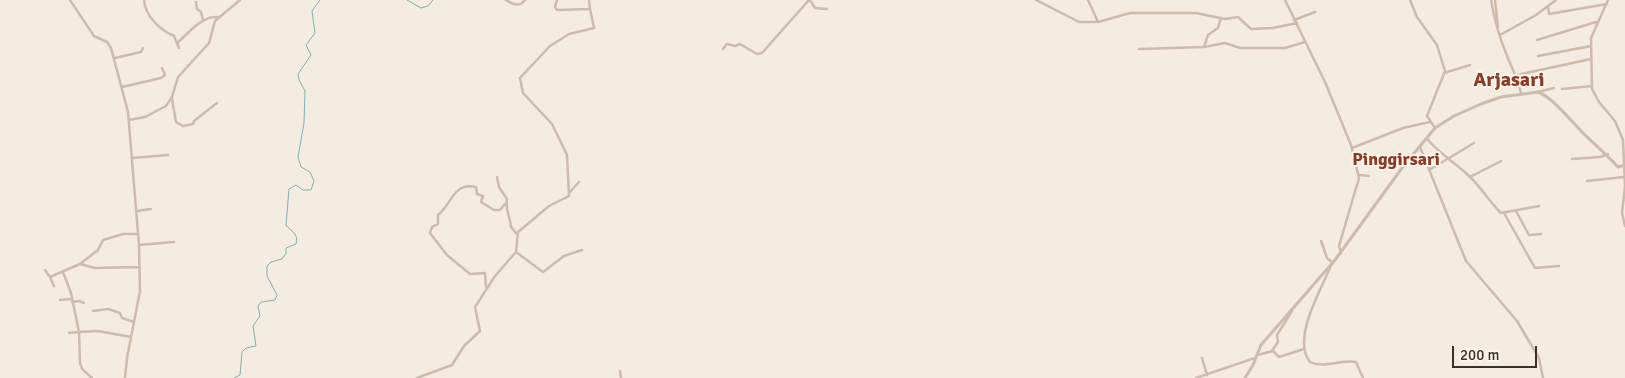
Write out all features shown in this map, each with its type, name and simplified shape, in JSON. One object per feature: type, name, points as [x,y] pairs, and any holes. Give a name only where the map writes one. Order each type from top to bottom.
[{"type":"street","points":[[70,0],[94,36],[106,42],[115,58],[129,120],[138,234],[140,291],[125,378]]},
{"type":"street","points":[[144,0],[144,7],[158,28],[174,36],[179,48]]},
{"type":"street","points":[[177,43],[203,20],[210,17],[218,17],[228,12],[240,0]]},
{"type":"street","points":[[506,0],[516,5],[521,4],[525,0]]},
{"type":"street","points":[[557,0],[557,10],[590,9]]},
{"type":"street","points":[[417,378],[452,365],[464,346],[479,333],[480,327],[475,310],[486,289],[501,268],[516,252],[517,233],[548,206],[568,198],[567,155],[554,127],[523,93],[520,78],[550,46],[569,34],[594,28],[589,0]]},
{"type":"street","points":[[723,49],[727,44],[734,46],[740,44],[757,54],[762,53],[809,0],[815,8],[827,9]]},
{"type":"street","points":[[1036,0],[1076,21],[1098,22],[1130,13],[1196,13],[1222,18],[1241,19],[1251,29],[1273,28],[1315,12]]},
{"type":"street","points":[[1088,0],[1098,22]]},
{"type":"street","points":[[1285,0],[1304,42],[1322,75],[1352,148],[1359,175],[1339,246],[1341,253]]},
{"type":"street","points":[[1410,0],[1417,17],[1437,45],[1444,73],[1427,116],[1435,128]]},
{"type":"street","points":[[1491,0],[1495,24],[1498,27]]},
{"type":"street","points":[[1495,0],[1500,35],[1505,52],[1517,75],[1521,93]]},
{"type":"street","points":[[1500,35],[1548,8],[1556,0]]},
{"type":"street","points":[[1608,0],[1598,22],[1591,46],[1592,86],[1595,97],[1615,121],[1623,140],[1625,187],[1622,213],[1625,226]]},
{"type":"street","points":[[196,2],[197,10],[201,12],[203,20]]},
{"type":"street","points":[[1548,8],[1549,14],[1606,4]]},
{"type":"street","points":[[129,120],[145,118],[166,106],[172,97],[178,77],[206,48],[218,17]]},
{"type":"street","points":[[1204,47],[1208,35],[1218,28],[1222,18]]},
{"type":"street","points":[[1538,40],[1571,28],[1598,22]]},
{"type":"street","points":[[1139,49],[1204,47],[1225,43],[1240,48],[1285,48],[1304,42]]},
{"type":"street","points":[[1538,56],[1591,46]]},
{"type":"street","points":[[115,58],[141,52],[143,48]]},
{"type":"street","points":[[1517,75],[1592,59]]},
{"type":"street","points":[[1444,73],[1470,65]]},
{"type":"street","points":[[122,88],[161,78],[165,75],[162,68]]},
{"type":"street","points":[[1562,89],[1592,86]]},
{"type":"street","points":[[1245,378],[1261,345],[1341,253],[1402,168],[1435,128],[1466,110],[1501,97],[1554,88]]},
{"type":"street","points":[[1538,92],[1552,102],[1589,139],[1608,154],[1618,166],[1624,166]]},
{"type":"street","points":[[172,97],[176,122],[183,126],[193,124],[194,121],[217,103]]},
{"type":"street","points":[[1352,148],[1403,128],[1430,122]]},
{"type":"street","points":[[1427,139],[1437,152],[1448,157],[1470,177],[1486,198],[1504,214],[1536,268],[1559,266]]},
{"type":"street","points":[[1429,170],[1474,142]]},
{"type":"street","points":[[1420,147],[1466,261],[1517,321],[1539,358],[1543,378]]},
{"type":"street","points":[[1572,159],[1608,154]]},
{"type":"street","points":[[132,158],[168,155]]},
{"type":"street","points":[[1470,177],[1501,160]]},
{"type":"street","points":[[1359,175],[1369,176]]},
{"type":"street","points":[[1587,181],[1624,176]]},
{"type":"street","points":[[486,289],[485,273],[470,274],[447,256],[430,233],[432,227],[438,224],[438,216],[446,208],[454,192],[460,188],[476,187],[477,194],[483,196],[482,203],[494,210],[500,210],[507,198],[499,187],[497,177]]},
{"type":"street","points":[[569,193],[579,182]]},
{"type":"street","points":[[505,204],[507,213],[511,218],[511,227],[517,233]]},
{"type":"street","points":[[1504,214],[1539,206]]},
{"type":"street","points":[[136,211],[152,209]]},
{"type":"street","points":[[1516,211],[1529,236],[1541,234]]},
{"type":"street","points":[[50,277],[80,264],[98,250],[103,240],[123,234],[138,234]]},
{"type":"street","points":[[1321,241],[1327,258],[1332,263]]},
{"type":"street","points":[[138,245],[174,242]]},
{"type":"street","points":[[516,252],[543,272],[564,256],[582,250]]},
{"type":"street","points":[[1332,263],[1307,321],[1304,349],[1307,358],[1317,365],[1342,361],[1356,362],[1363,378]]},
{"type":"street","points":[[80,264],[95,268],[139,267]]},
{"type":"street","points":[[45,270],[54,286]]},
{"type":"street","points":[[63,272],[68,281],[79,332],[80,363],[82,369],[92,378]]},
{"type":"street","points":[[60,300],[84,303]]},
{"type":"street","points":[[93,312],[108,309],[120,313],[122,318],[134,322]]},
{"type":"street","points":[[1196,378],[1272,351],[1278,342],[1277,335],[1289,318],[1292,310]]},
{"type":"street","points":[[69,333],[98,331],[131,338]]},
{"type":"street","points":[[1272,351],[1278,357],[1304,349]]},
{"type":"street","points":[[1202,358],[1207,375]]},
{"type":"street","points":[[620,371],[621,378]]},
{"type":"waterway","points":[[234,378],[240,375],[242,352],[246,348],[256,346],[253,326],[260,316],[258,306],[261,302],[275,300],[277,295],[267,276],[267,266],[271,262],[282,259],[286,253],[286,248],[296,244],[295,235],[286,225],[289,189],[296,185],[303,190],[311,190],[314,181],[310,172],[301,167],[298,157],[304,123],[305,91],[298,74],[311,55],[306,45],[315,33],[312,11],[320,0]]},
{"type":"waterway","points":[[407,0],[421,8],[428,6],[433,0]]},
{"type":"district","name":"Arjasari","points":[[1509,81]]},
{"type":"district","name":"Pinggirsari","points":[[1396,160]]}]
